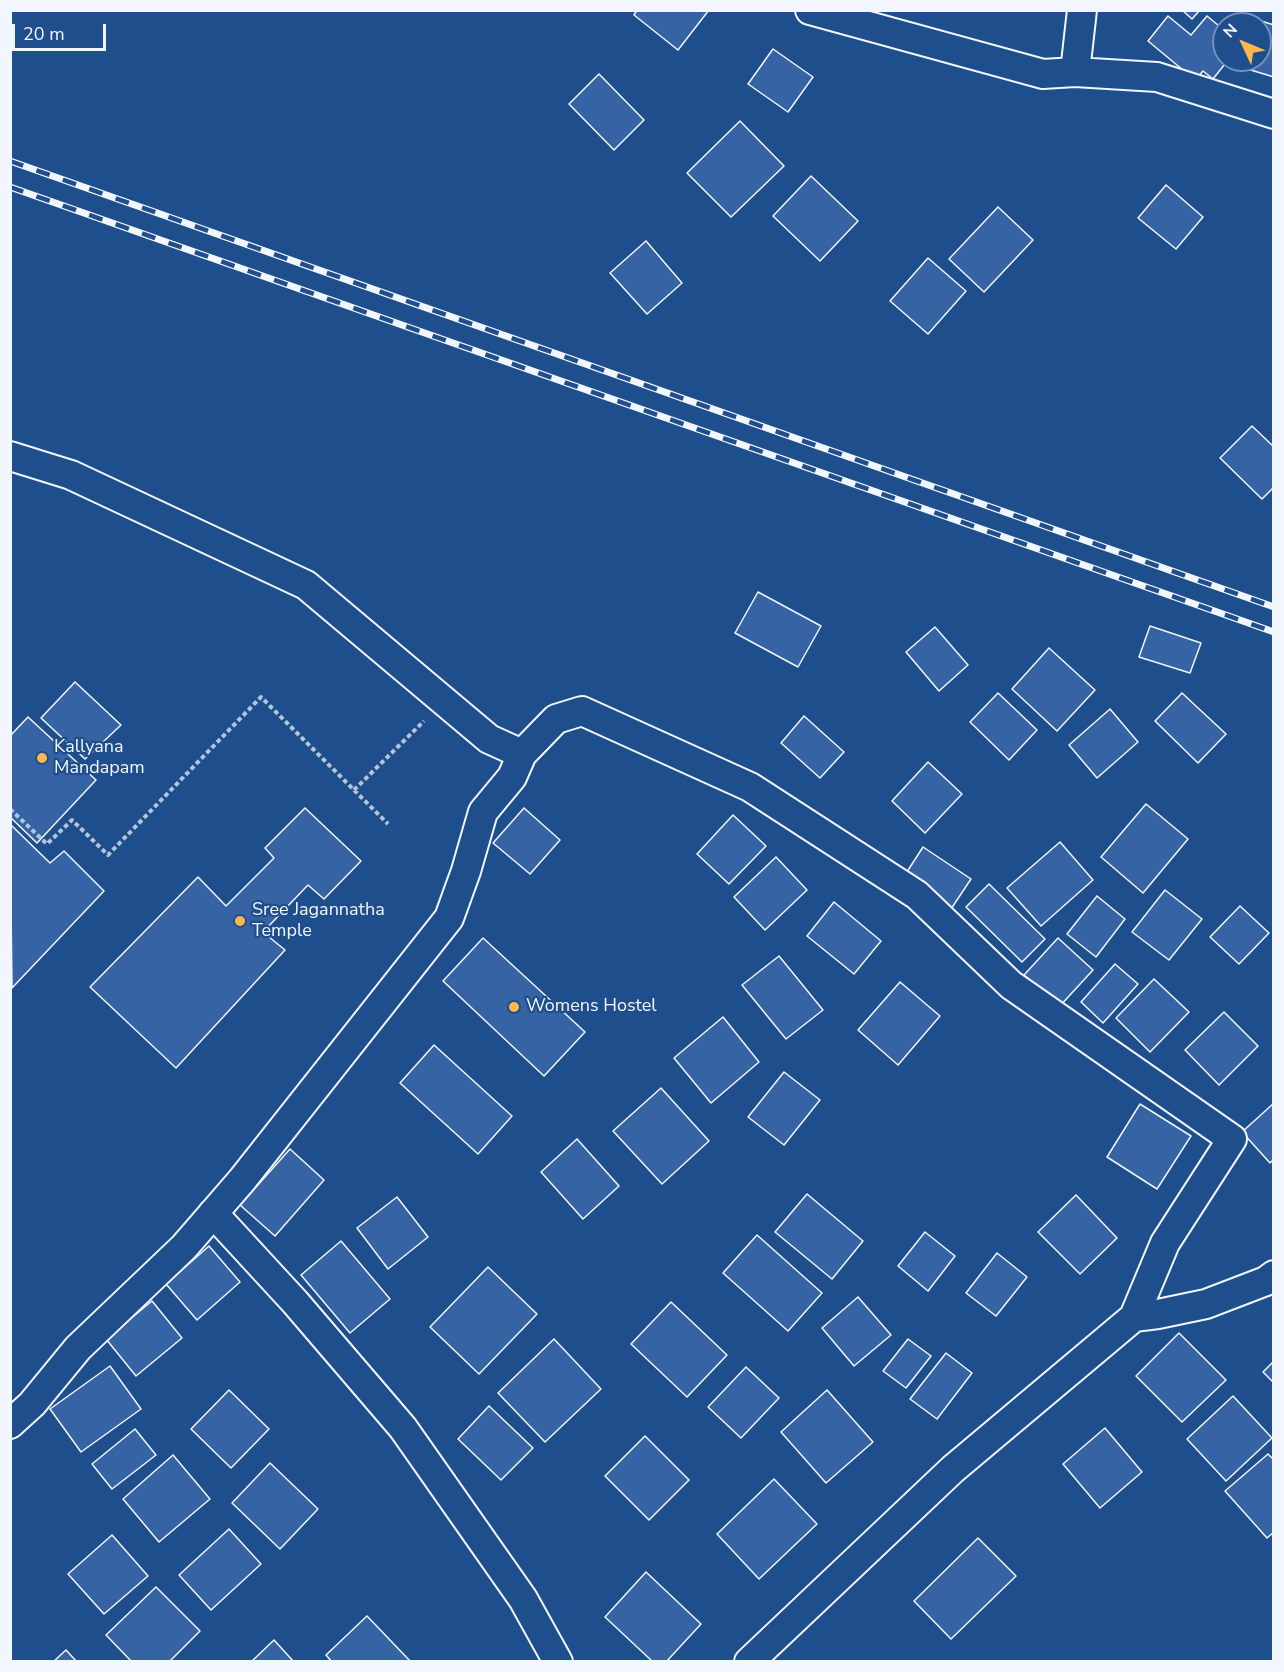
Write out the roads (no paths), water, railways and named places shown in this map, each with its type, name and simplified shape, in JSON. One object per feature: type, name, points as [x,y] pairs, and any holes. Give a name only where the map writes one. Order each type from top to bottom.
[{"type":"street","points":[[810,10],[1043,74],[1075,72],[1157,77],[1274,114]]},
{"type":"street","points":[[1075,72],[1082,10]]},
{"type":"street","points":[[10,456],[71,475],[306,585],[489,739],[522,754]]},
{"type":"street","points":[[10,1424],[32,1404],[78,1348],[184,1247],[250,1170],[448,918],[466,871],[483,812],[512,777],[522,754],[556,719],[582,711],[750,787],[917,895],[1011,985],[1232,1139],[1164,1243],[1134,1317],[953,1469],[749,1662]]},
{"type":"street","points":[[213,1213],[295,1302],[403,1428],[523,1599],[558,1662]]},
{"type":"street","points":[[1134,1317],[1206,1304],[1266,1281],[1274,1275]]},
{"type":"railway","points":[[10,161],[1274,607]]},
{"type":"railway","points":[[10,187],[1274,632]]},
{"type":"place","name":"Kallyana Mandapam","points":[[42,758]]},
{"type":"place","name":"Sree Jagannatha Temple","points":[[240,921]]},
{"type":"place","name":"Womens Hostel","points":[[514,1007]]}]
